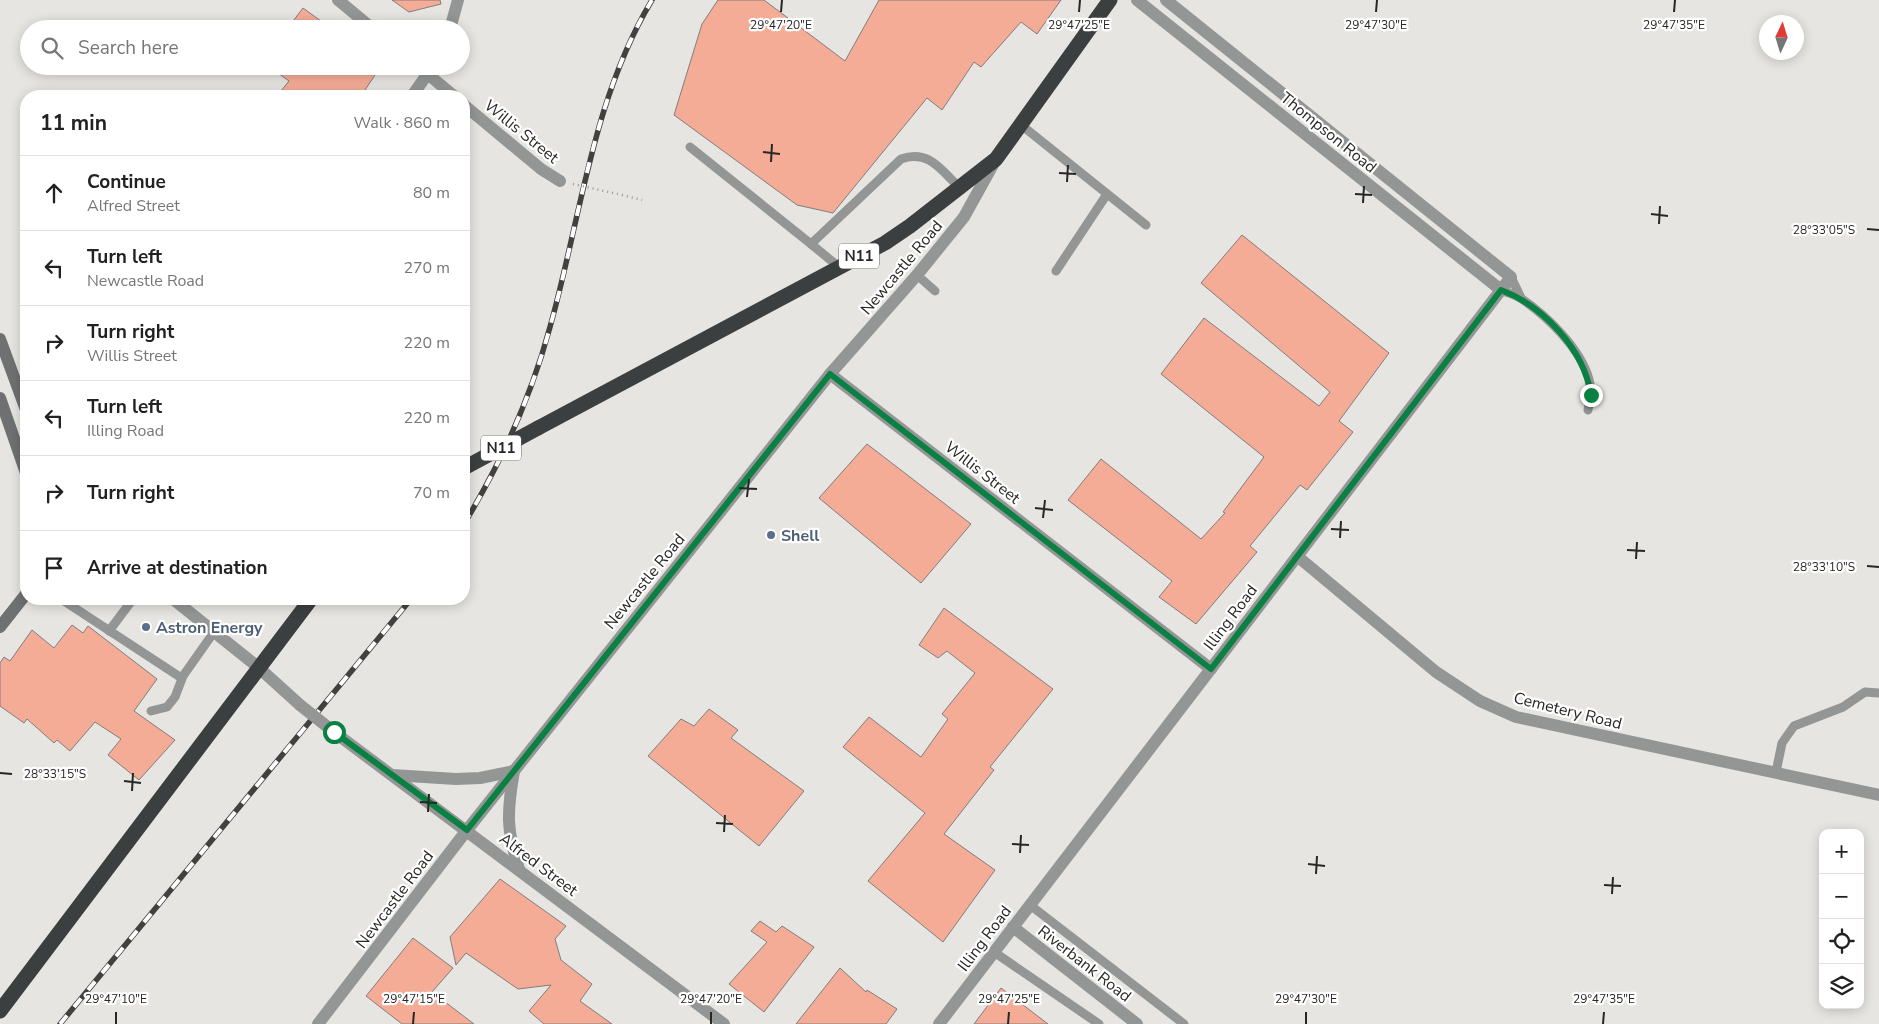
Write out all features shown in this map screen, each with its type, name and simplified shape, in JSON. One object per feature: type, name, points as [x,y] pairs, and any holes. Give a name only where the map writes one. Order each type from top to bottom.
[{"type":"highway","name":"N11","points":[[470,465],[885,243],[910,226],[996,159],[1110,0]]},
{"type":"highway","points":[[0,1011],[306,605]]},
{"type":"street","points":[[338,0],[362,20]]},
{"type":"street","points":[[452,20],[458,0]]},
{"type":"street","name":"Thompson Road","points":[[1137,0],[1501,290]]},
{"type":"street","name":"Thompson Road","points":[[1166,0],[1511,277]]},
{"type":"street","points":[[417,90],[428,75]]},
{"type":"street","points":[[435,75],[448,90]]},
{"type":"street","name":"Willis Street","points":[[470,110],[541,169],[560,181]]},
{"type":"street","name":"Newcastle Road","points":[[318,1024],[514,770],[830,374],[917,275],[964,217],[996,159]]},
{"type":"street","name":"Illing Road","points":[[939,1024],[1511,277]]},
{"type":"street","points":[[0,339],[20,394]]},
{"type":"street","name":"Willis Street","points":[[830,374],[1211,669]]},
{"type":"street","points":[[0,398],[20,455]]},
{"type":"street","name":"Cemetery Road","points":[[1297,556],[1410,653],[1480,701],[1516,717],[1879,795]]},
{"type":"street","points":[[0,627],[20,602]]},
{"type":"street","name":"Alfred Street","points":[[180,605],[258,667],[300,705],[334,732],[724,1024]]},
{"type":"street","points":[[392,775],[456,779],[480,778],[514,770],[508,810],[510,844],[519,869]]},
{"type":"street","name":"Riverbank Road","points":[[1013,927],[1137,1024]]},
{"type":"lane","points":[[1020,124],[1146,225]]},
{"type":"lane","points":[[690,147],[838,267]]},
{"type":"lane","points":[[811,244],[901,159],[912,155],[923,156],[931,160],[959,187]]},
{"type":"lane","points":[[1056,271],[1107,194]]},
{"type":"lane","points":[[917,275],[935,291]]},
{"type":"lane","points":[[1511,277],[1521,298]]},
{"type":"lane","points":[[1501,290],[1521,298],[1546,319],[1581,361],[1588,379],[1591,395],[1588,410]]},
{"type":"lane","points":[[70,605],[174,674],[183,676]]},
{"type":"lane","points":[[110,631],[129,605]]},
{"type":"lane","points":[[151,711],[167,707],[175,697],[183,676],[214,632]]},
{"type":"lane","points":[[1776,772],[1782,743],[1794,726],[1843,707],[1865,692],[1879,692]]},
{"type":"lane","points":[[1030,905],[1184,1024]]},
{"type":"lane","points":[[994,952],[1099,1024]]},
{"type":"path","points":[[573,184],[642,200]]},
{"type":"building","points":[[392,0],[440,0],[441,4],[409,12]]},
{"type":"building","points":[[718,0],[764,0],[845,61],[879,0],[1061,0],[1037,34],[1021,22],[981,67],[974,62],[942,110],[927,98],[833,213],[797,205],[674,115],[702,24]]},
{"type":"building","points":[[303,8],[320,20],[294,20]]},
{"type":"building","points":[[281,75],[375,75],[365,90],[282,90],[289,81]]},
{"type":"building","points":[[1242,235],[1389,353],[1339,421],[1353,432],[1307,490],[1300,485],[1250,546],[1257,552],[1196,624],[1159,597],[1172,581],[1068,500],[1101,459],[1201,539],[1225,513],[1223,512],[1264,457],[1161,374],[1204,318],[1319,406],[1330,392],[1201,283]]},
{"type":"building","points":[[867,444],[971,524],[921,583],[819,498]]},
{"type":"building","points":[[944,608],[1053,689],[990,767],[994,770],[944,834],[995,870],[943,942],[868,881],[925,813],[843,747],[869,717],[921,757],[948,719],[942,714],[975,673],[947,651],[938,658],[919,645]]},
{"type":"building","points":[[72,625],[83,633],[88,626],[157,679],[134,711],[175,740],[139,780],[108,755],[121,739],[95,722],[70,751],[57,740],[54,743],[27,719],[24,723],[0,706],[0,663],[4,657],[10,661],[32,630],[54,648]]},
{"type":"building","points":[[709,709],[738,730],[731,738],[804,791],[759,846],[648,756],[681,719],[694,726]]},
{"type":"building","points":[[500,879],[566,926],[555,939],[561,960],[592,984],[580,1001],[612,1024],[544,1024],[529,1011],[551,985],[518,989],[466,953],[456,965],[450,937]]},
{"type":"building","points":[[760,921],[776,932],[782,926],[814,947],[764,1012],[729,984],[767,942],[751,931]]},
{"type":"building","points":[[413,938],[453,968],[432,992],[474,1024],[402,1024],[366,996]]},
{"type":"building","points":[[840,968],[866,992],[867,990],[897,1009],[886,1024],[796,1024]]},
{"type":"building","points":[[1001,988],[1048,1024],[974,1024]]},
{"type":"railway","points":[[470,514],[514,429],[534,379],[561,285],[590,160],[602,118],[615,78],[632,38],[652,0]]},
{"type":"railway","points":[[60,1024],[406,605]]},
{"type":"place","name":"Shell","points":[[771,535]]},
{"type":"place","name":"Astron Energy","points":[[146,627]]},
{"type":"route","points":[[334,732],[467,830],[830,374],[1211,669],[1501,290],[1521,298],[1546,319],[1566,341],[1581,361],[1588,379],[1591,395]]}]
